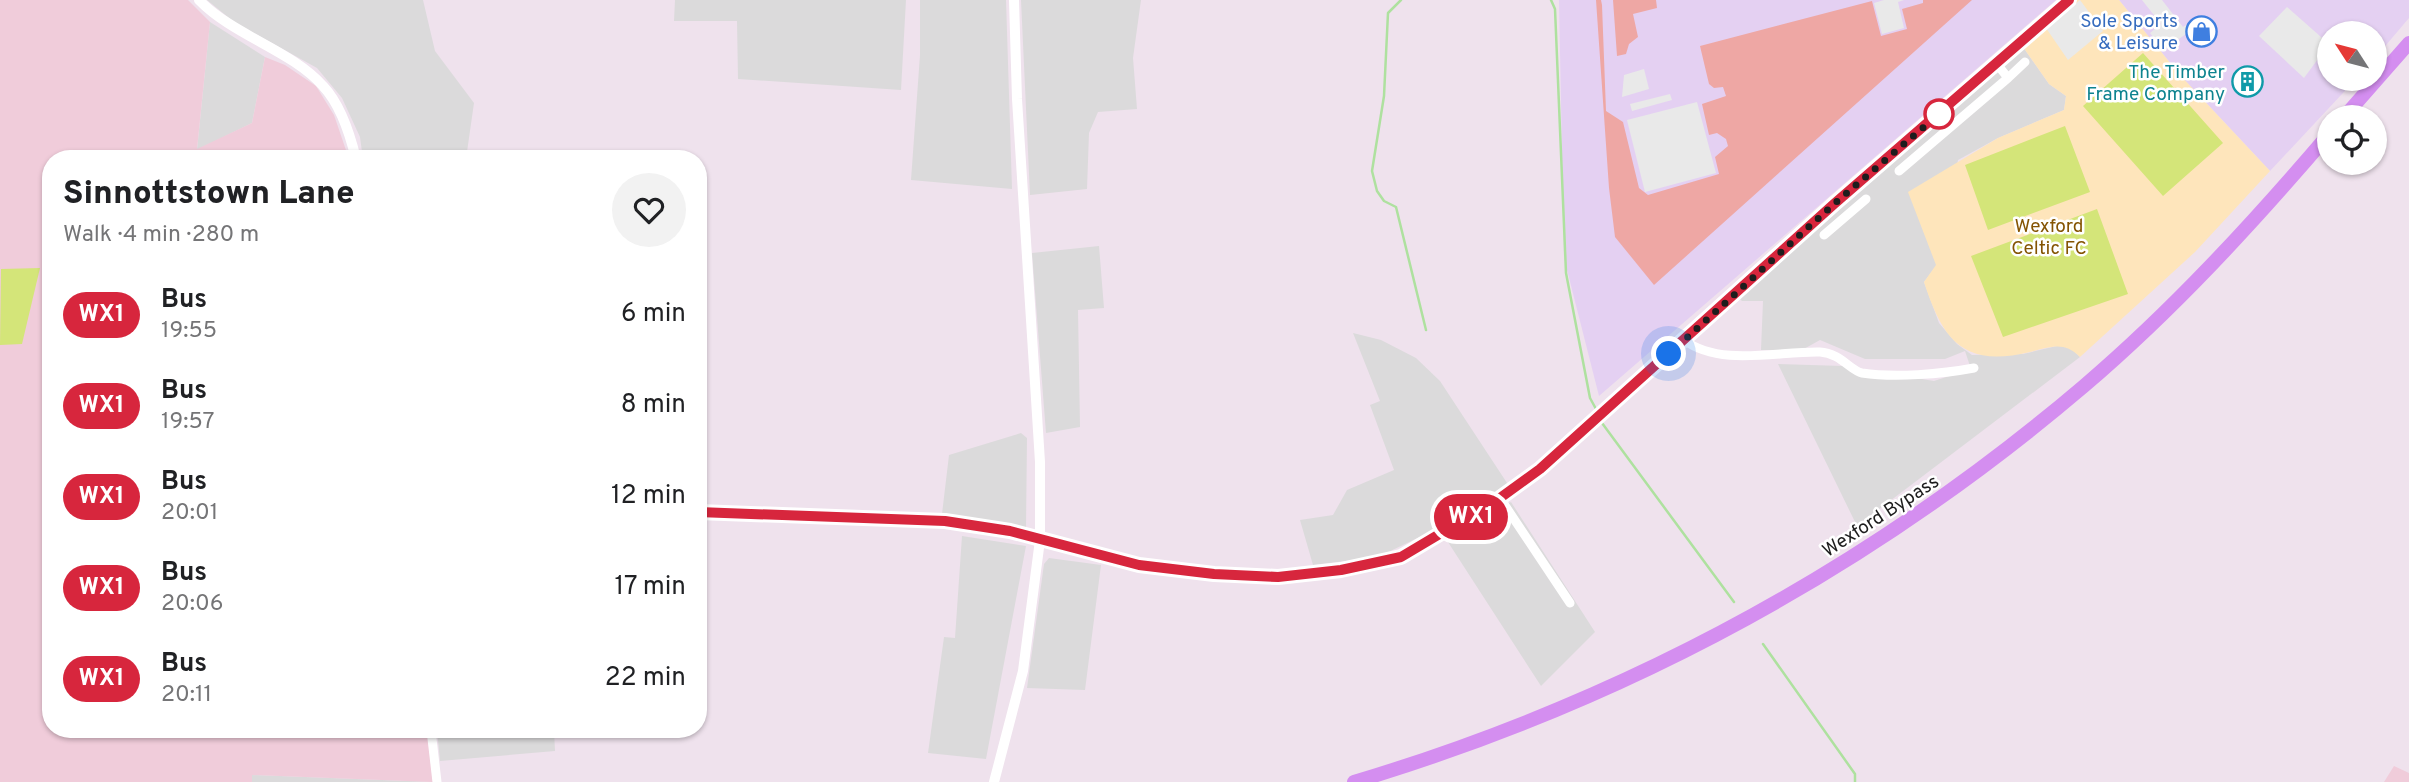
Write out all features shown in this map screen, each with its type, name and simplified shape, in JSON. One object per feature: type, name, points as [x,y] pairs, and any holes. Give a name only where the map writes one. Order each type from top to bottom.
[{"type":"highway","points":[[2355,105],[2409,43]]},
{"type":"highway","name":"Wexford Bypass","points":[[1354,782],[1550,715],[1635,678],[1778,603],[1924,511],[2022,438],[2146,330],[2207,269],[2317,147]]},
{"type":"street","points":[[199,0],[244,35],[311,74],[326,88],[343,118],[353,150]]},
{"type":"street","points":[[994,782],[1023,671],[1040,540],[1040,462],[1017,99],[1014,0]]},
{"type":"street","points":[[707,512],[945,521],[1010,531],[1139,565],[1214,574],[1300,575],[1401,557],[1500,498],[1540,469],[1834,204],[2069,0]]},
{"type":"street","points":[[1899,171],[2025,62]]},
{"type":"street","points":[[1997,64],[2008,78]]},
{"type":"street","points":[[1824,236],[1866,199]]},
{"type":"street","points":[[1834,204],[1844,218]]},
{"type":"street","points":[[1684,340],[1696,349],[1725,353],[1823,352],[1845,360],[1859,373],[1935,375],[1974,368]]},
{"type":"street","points":[[1500,498],[1570,603]]},
{"type":"street","points":[[432,738],[437,782]]},
{"type":"shaded area","points":[[0,0],[188,0],[210,22],[197,149],[252,123],[265,57],[285,65],[316,86],[334,115],[346,150],[42,150],[42,738],[428,738],[433,782],[252,775],[252,782],[0,782]]},
{"type":"shaded area","points":[[207,0],[423,0],[435,51],[474,103],[467,150],[362,150],[360,137],[342,98],[317,68],[234,22]]},
{"type":"shaded area","points":[[675,0],[906,0],[901,90],[738,79],[737,21],[674,21]]},
{"type":"shaded area","points":[[920,0],[1006,0],[1012,189],[911,180],[920,55]]},
{"type":"shaded area","points":[[1021,0],[1141,0],[1133,58],[1137,109],[1098,112],[1089,133],[1087,189],[1030,195]]},
{"type":"shaded area","points":[[1559,0],[2056,0],[1599,396],[1564,258]]},
{"type":"shaded area","points":[[1596,0],[1601,0],[1602,5],[1606,111],[1623,122],[1639,188],[1648,195],[1719,174],[1715,157],[1728,146],[1726,139],[1717,133],[1709,135],[1702,104],[1726,96],[1723,87],[1714,88],[1709,84],[1700,46],[1872,1],[1881,36],[1907,29],[1902,9],[1923,3],[1923,0],[1972,0],[1654,285],[1615,237]]},
{"type":"shaded area","points":[[1613,0],[1656,0],[1657,8],[1633,14],[1638,37],[1629,44],[1626,54],[1617,56]]},
{"type":"shaded area","points":[[1904,0],[1898,2],[1904,28],[1882,34],[1874,3]]},
{"type":"shaded area","points":[[2080,0],[2103,31],[2068,60],[2046,28]]},
{"type":"shaded area","points":[[2119,0],[2409,0],[2409,18],[2387,44],[2387,21],[2317,21],[2317,91],[2345,91],[2332,105],[2317,105],[2317,121],[2270,171],[2180,75]]},
{"type":"shaded area","points":[[2142,0],[2162,0],[2183,27],[2194,20],[2199,25],[2163,50],[2150,33],[2161,24]]},
{"type":"shaded area","points":[[2287,7],[2317,33],[2317,60],[2304,78],[2259,36]]},
{"type":"shaded area","points":[[210,22],[265,57],[252,123],[197,150]]},
{"type":"shaded area","points":[[2023,47],[2049,84],[2066,96],[2064,110],[1998,138],[1958,160],[1937,265],[1924,282],[1939,323],[1957,344],[1972,355],[2023,354],[2061,345],[2070,347],[2080,357],[1857,526],[1778,364],[1843,366],[1934,381],[1971,369],[1965,351],[1945,359],[1865,359],[1820,340],[1802,350],[1761,350],[1763,301],[1742,301],[1739,298]]},
{"type":"shaded area","points":[[1644,69],[1649,89],[1622,97],[1624,75]]},
{"type":"shaded area","points":[[1670,94],[1672,100],[1632,111],[1630,104]]},
{"type":"shaded area","points":[[1697,102],[1716,173],[1645,192],[1627,120]]},
{"type":"shaded area","points":[[1099,246],[1104,308],[1078,310],[1080,427],[1046,433],[1032,253]]},
{"type":"shaded area","points":[[1353,333],[1381,340],[1416,358],[1440,381],[1509,486],[1432,531],[1378,557],[1313,565],[1300,520],[1333,515],[1347,490],[1394,470],[1370,405],[1380,401]]},
{"type":"shaded area","points":[[1021,433],[1027,438],[1026,528],[942,514],[949,455]]},
{"type":"shaded area","points":[[1511,502],[1595,632],[1541,686],[1446,539]]},
{"type":"shaded area","points":[[962,536],[1026,546],[986,759],[928,753],[944,637],[955,638]]},
{"type":"shaded area","points":[[1049,558],[1101,565],[1085,690],[1027,688],[1044,564]]},
{"type":"shaded area","points":[[438,738],[554,738],[555,751],[440,761]]},
{"type":"shaded area","points":[[2394,766],[2409,773],[2409,782],[2384,782]]},
{"type":"shaded area","points":[[252,775],[433,782],[252,782]]},
{"type":"green space","name":"Wexford Celtic FC","points":[[2075,0],[2119,0],[2180,75],[2270,171],[2195,252],[2080,357],[2063,347],[2007,356],[1988,356],[1972,352],[1959,345],[1948,334],[1931,303],[1924,282],[1936,265],[1908,192],[1998,138],[2064,110],[2066,96],[2049,84],[2023,47]]},
{"type":"green space","points":[[2143,53],[2223,143],[2163,196],[2083,106]]},
{"type":"green space","points":[[2065,126],[2090,192],[1988,230],[1965,165]]},
{"type":"green space","points":[[2097,209],[2128,294],[2003,337],[1971,256]]},
{"type":"green space","points":[[40,268],[22,344],[0,345],[1,269]]},
{"type":"waterway","points":[[1401,0],[1388,13],[1384,96],[1372,171],[1377,191],[1384,201],[1396,207],[1426,330]]},
{"type":"waterway","points":[[1551,0],[1555,9],[1566,273],[1590,398],[1596,409]]},
{"type":"waterway","points":[[1602,423],[1734,602]]},
{"type":"waterway","points":[[1763,644],[1855,774],[1855,782]]},
{"type":"bus line","name":"WX1","points":[[707,512],[945,521],[1010,531],[1077,551],[1139,565],[1214,574],[1278,577],[1370,565],[1401,557],[1500,498],[1540,469],[1834,204],[2069,0]]},
{"type":"place","name":"Sole Sports & Leisure","points":[[2201,31]]},
{"type":"place","name":"The Timber Frame Company","points":[[2248,82]]},
{"type":"route","points":[[1669,354],[1834,204],[1939,114]]}]
